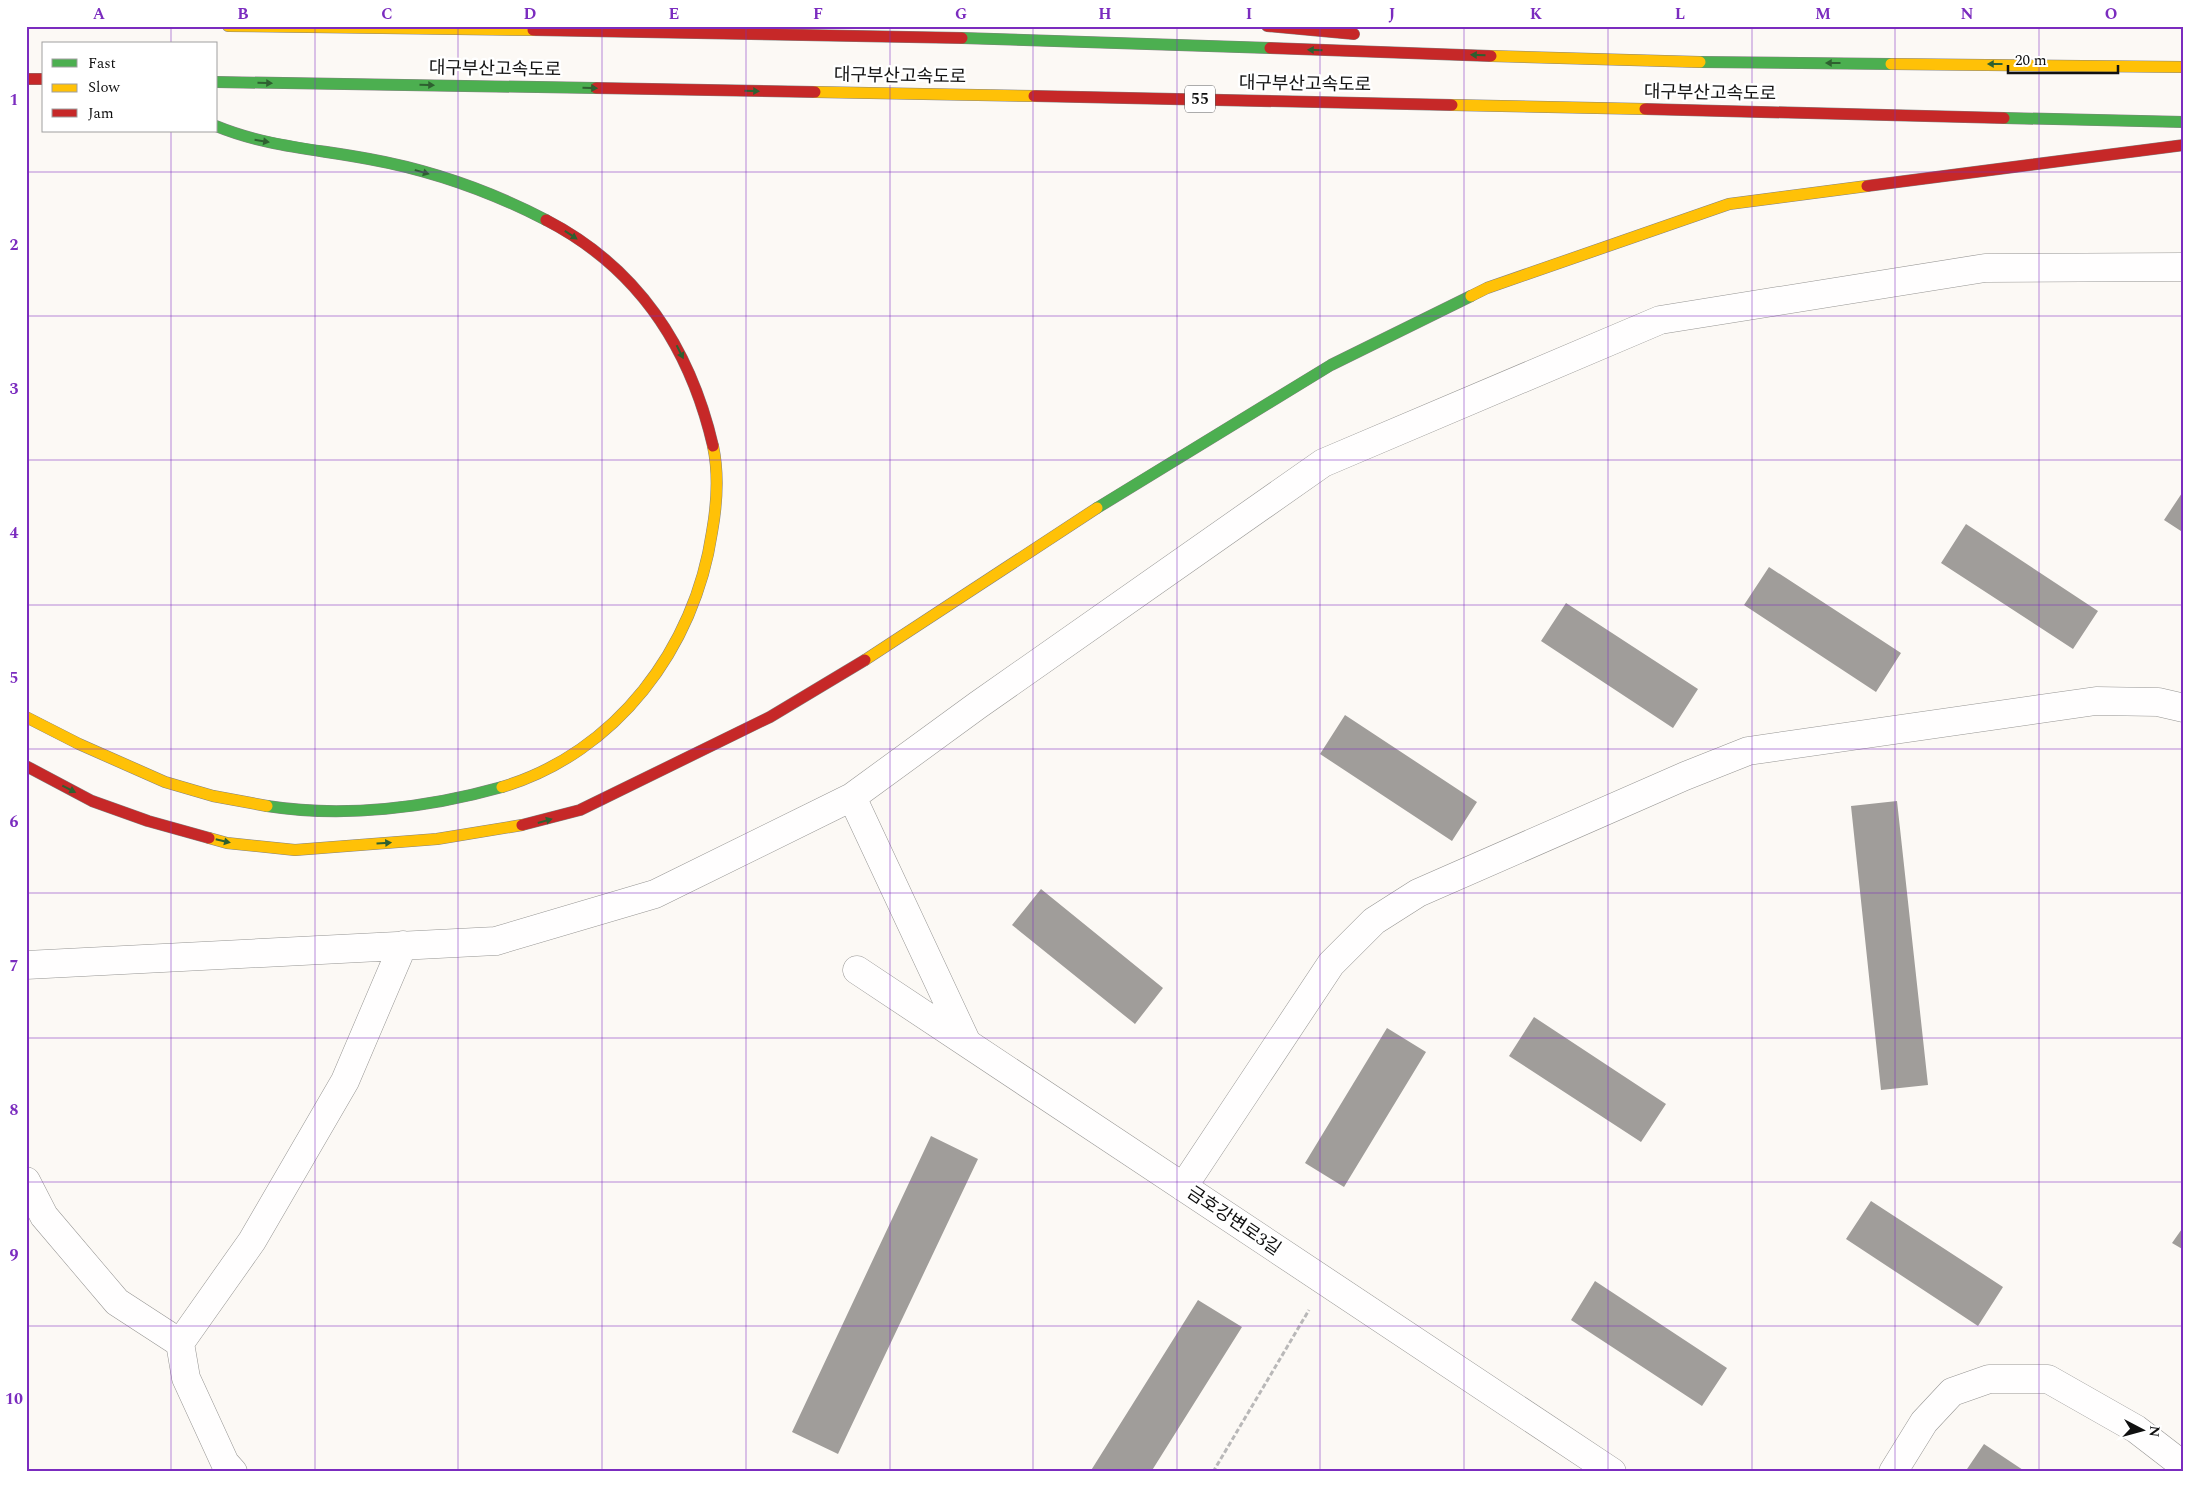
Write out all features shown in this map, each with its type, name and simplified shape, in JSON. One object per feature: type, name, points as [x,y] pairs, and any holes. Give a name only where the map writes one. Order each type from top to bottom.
[{"type":"highway","name":"대구부산고속도로","points":[[228,26],[906,36],[1674,62],[2184,67]]},
{"type":"highway","points":[[1267,26],[1366,35]]},
{"type":"highway","points":[[1455,43],[1674,62]]},
{"type":"highway","points":[[26,79],[42,79]]},
{"type":"highway","name":"대구부산고속도로","points":[[218,82],[1162,98],[2184,122]]},
{"type":"highway","points":[[26,717],[71,742],[174,786],[257,805],[330,812],[420,804],[478,793],[513,785],[549,769],[580,752],[632,707],[672,652],[689,613],[703,572],[711,537],[715,507],[716,464],[711,434],[688,366],[668,328],[640,292],[601,256],[550,220],[486,191],[384,162],[253,140],[218,127]]},
{"type":"highway","points":[[26,766],[92,801],[148,821],[227,843],[295,850],[446,838],[496,832],[539,822],[580,810],[770,717],[878,652],[1119,494],[1331,365],[1487,288],[1729,204],[2184,145]]},
{"type":"street","points":[[26,964],[496,941],[656,894],[852,797],[978,705],[1323,464],[1660,320],[1985,268],[2184,267]]},
{"type":"street","points":[[1183,1187],[1331,964],[1374,921],[1418,893],[1685,776],[1748,751],[2096,701],[2158,702],[2184,708]]},
{"type":"street","points":[[852,797],[967,1043]]},
{"type":"street","points":[[233,1472],[225,1463],[186,1378],[180,1343],[252,1241],[345,1081],[403,945]]},
{"type":"street","name":"금호강변로3길","points":[[857,970],[1612,1472]]},
{"type":"street","points":[[26,1181],[44,1216],[117,1302],[180,1343]]},
{"type":"street","points":[[1893,1472],[1924,1422],[1952,1392],[1989,1378],[2048,1379],[2136,1429],[2184,1466]]},
{"type":"path","points":[[1213,1472],[1326,1282]]},
{"type":"building","points":[[2184,490],[2184,533],[2164,520]]},
{"type":"building","points":[[1966,524],[2098,611],[2073,649],[1941,563]]},
{"type":"building","points":[[1769,567],[1901,653],[1876,692],[1744,605]]},
{"type":"building","points":[[1566,603],[1698,689],[1673,728],[1541,641]]},
{"type":"building","points":[[1345,715],[1477,802],[1452,841],[1320,754]]},
{"type":"building","points":[[1897,801],[1928,1085],[1881,1090],[1851,806]]},
{"type":"building","points":[[1041,889],[1163,988],[1135,1024],[1012,925]]},
{"type":"building","points":[[1534,1017],[1666,1104],[1641,1142],[1509,1056]]},
{"type":"building","points":[[1387,1028],[1426,1052],[1344,1187],[1305,1163]]},
{"type":"building","points":[[931,1136],[978,1159],[838,1454],[792,1432]]},
{"type":"building","points":[[1871,1201],[2003,1287],[1978,1326],[1846,1239]]},
{"type":"building","points":[[2184,1226],[2184,1250],[2172,1243]]},
{"type":"building","points":[[1595,1281],[1727,1368],[1702,1406],[1571,1320]]},
{"type":"building","points":[[1198,1300],[1242,1327],[1151,1472],[1090,1472]]},
{"type":"building","points":[[1984,1444],[2026,1472],[1965,1472]]},
{"type":"traffic: fast","points":[[962,38],[1270,48]]},
{"type":"traffic: fast","points":[[1700,62],[1891,64]]},
{"type":"traffic: fast","points":[[218,82],[596,88]]},
{"type":"traffic: fast","points":[[2004,118],[2184,122]]},
{"type":"traffic: fast","points":[[218,127],[254,139],[369,159],[437,175],[503,200],[546,220]]},
{"type":"traffic: fast","points":[[1097,508],[1331,365],[1471,296]]},
{"type":"traffic: fast","points":[[267,806],[326,811],[385,809],[444,801],[502,787]]},
{"type":"traffic: slow","points":[[228,26],[533,30]]},
{"type":"traffic: slow","points":[[1491,56],[1700,62]]},
{"type":"traffic: slow","points":[[1891,64],[2184,67]]},
{"type":"traffic: slow","points":[[815,92],[1034,96]]},
{"type":"traffic: slow","points":[[1452,105],[1645,109]]},
{"type":"traffic: slow","points":[[1471,296],[1487,288],[1729,204],[1867,186]]},
{"type":"traffic: slow","points":[[502,787],[543,771],[581,749],[614,722],[643,690],[668,655],[688,616],[703,575],[712,532],[717,489],[713,446]]},
{"type":"traffic: slow","points":[[865,660],[1097,508]]},
{"type":"traffic: slow","points":[[26,717],[79,744],[165,782],[213,796],[267,806]]},
{"type":"traffic: slow","points":[[209,838],[227,843],[295,850],[437,839],[522,825]]},
{"type":"traffic: jam","points":[[1267,26],[1354,34]]},
{"type":"traffic: jam","points":[[533,30],[962,38]]},
{"type":"traffic: jam","points":[[1270,48],[1491,56]]},
{"type":"traffic: jam","points":[[26,79],[42,79]]},
{"type":"traffic: jam","points":[[596,88],[815,92]]},
{"type":"traffic: jam","points":[[1034,96],[1452,105]]},
{"type":"traffic: jam","points":[[1645,109],[2004,118]]},
{"type":"traffic: jam","points":[[1867,186],[2184,145]]},
{"type":"traffic: jam","points":[[546,220],[578,239],[607,261],[633,286],[655,314],[674,343],[690,376],[703,410],[713,446]]},
{"type":"traffic: jam","points":[[522,825],[580,810],[770,717],[865,660]]},
{"type":"traffic: jam","points":[[26,766],[92,801],[148,821],[209,838]]}]
